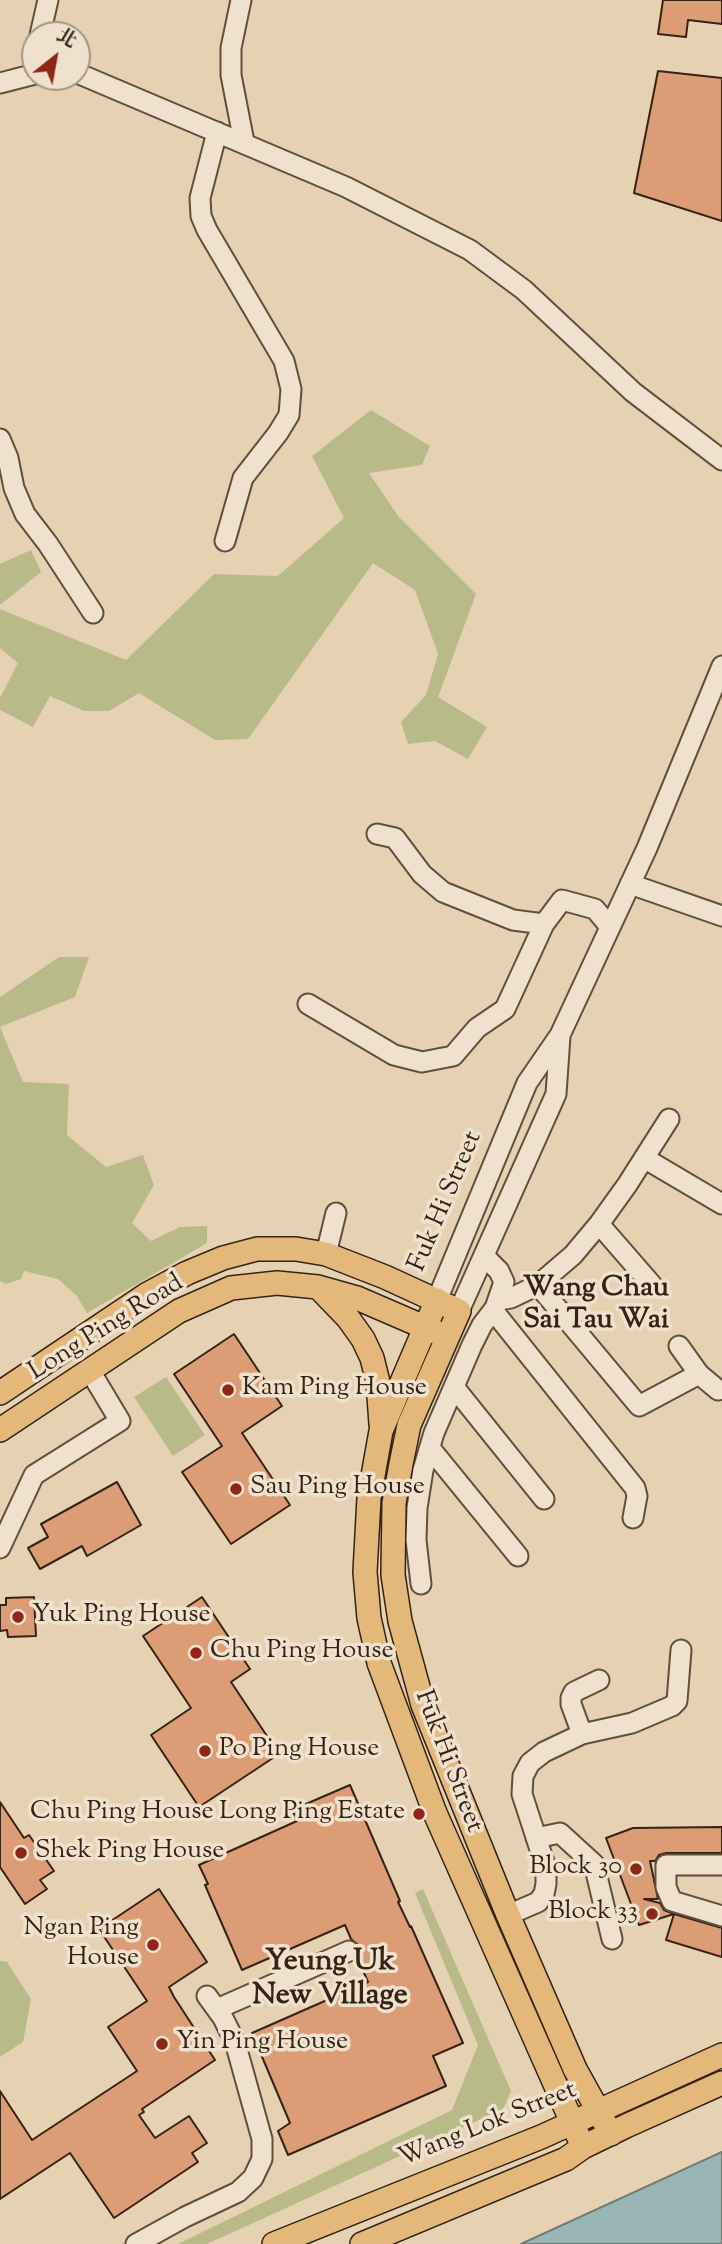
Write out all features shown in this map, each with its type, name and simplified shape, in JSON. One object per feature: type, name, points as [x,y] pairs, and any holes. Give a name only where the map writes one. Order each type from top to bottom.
[{"type":"main road","name":"Long Ping Road","points":[[0,1393],[146,1295],[223,1258],[257,1249],[296,1249],[326,1254],[385,1277],[459,1311]]},
{"type":"main road","name":"Long Ping Road","points":[[0,1430],[179,1311],[231,1288],[277,1283],[318,1287],[357,1298],[448,1337]]},
{"type":"main road","points":[[318,1287],[348,1318],[372,1358],[379,1382],[381,1431]]},
{"type":"main road","name":"Fuk Hi Street","points":[[437,1300],[381,1431],[369,1498],[365,1572],[369,1618],[379,1663],[435,1813],[583,2147]]},
{"type":"main road","name":"Fuk Hi Street","points":[[459,1311],[409,1425],[406,1438],[394,1503],[393,1575],[400,1621],[424,1705],[508,1915],[572,2061],[611,2134]]},
{"type":"main road","name":"Wang Lok Street","points":[[274,2244],[571,2123],[722,2055]]},
{"type":"main road","name":"Wang Lok Street","points":[[362,2244],[566,2158],[583,2147],[722,2083]]},
{"type":"street","points":[[43,21],[48,0]]},
{"type":"street","points":[[241,0],[231,48],[231,75],[244,142]]},
{"type":"street","points":[[0,83],[21,78]]},
{"type":"street","points":[[91,79],[346,187],[470,250],[524,290],[633,392],[722,460]]},
{"type":"street","points":[[217,132],[200,198],[201,216],[284,361],[291,389],[289,415],[243,478],[225,541]]},
{"type":"street","points":[[0,439],[25,513],[93,613]]},
{"type":"street","name":"Fuk Hi Street","points":[[437,1300],[527,1083],[560,1035],[630,884],[721,672]]},
{"type":"street","points":[[377,834],[395,838],[422,874],[443,892],[513,920],[544,924]]},
{"type":"street","points":[[630,884],[722,916]]},
{"type":"street","points":[[308,1004],[394,1055],[422,1062],[453,1056],[477,1028],[505,1009],[544,924],[562,900],[594,909],[610,927]]},
{"type":"street","name":"Fuk Hi Street","points":[[459,1311],[556,1094],[560,1035]]},
{"type":"street","points":[[421,1584],[417,1562],[417,1508],[423,1470],[429,1448],[482,1325],[497,1304],[538,1285],[573,1255],[599,1224],[669,1119]]},
{"type":"street","points":[[644,1158],[722,1205]]},
{"type":"street","points":[[326,1254],[336,1213]]},
{"type":"street","points":[[599,1224],[652,1285]]},
{"type":"street","points":[[485,1257],[504,1278],[496,1314],[635,1488],[637,1496],[633,1518]]},
{"type":"street","points":[[538,1285],[639,1406],[699,1374]]},
{"type":"street","points":[[679,1346],[699,1374],[718,1390]]},
{"type":"street","points":[[2,1541],[34,1475],[120,1421],[90,1371]]},
{"type":"street","points":[[454,1387],[544,1499]]},
{"type":"street","points":[[429,1448],[518,1556]]},
{"type":"street","points":[[508,1915],[538,1902],[544,1894],[546,1868],[522,1794],[523,1776],[530,1763],[544,1752],[582,1734],[632,1723],[672,1706],[677,1701],[681,1650]]},
{"type":"street","points":[[582,1734],[571,1698],[574,1692],[599,1680]]},
{"type":"street","points":[[536,1838],[560,1833],[594,1864],[612,1939]]},
{"type":"street","points":[[722,1865],[666,1865],[666,1887],[671,1901],[722,1916]]},
{"type":"street","points":[[136,2244],[238,2192],[253,2178],[262,2159],[262,2138],[235,2042],[212,2002],[349,1951]]},
{"type":"green space","points":[[371,410],[430,446],[422,465],[369,473],[398,516],[476,594],[438,697],[487,727],[468,759],[435,741],[408,744],[401,722],[426,695],[438,654],[415,590],[373,563],[248,739],[215,740],[139,693],[109,711],[84,711],[50,696],[33,727],[0,710],[0,698],[18,663],[0,648],[0,609],[126,660],[214,574],[278,576],[344,518],[312,456]]},
{"type":"green space","points":[[31,550],[41,572],[0,605],[0,564]]},
{"type":"green space","points":[[59,957],[89,957],[75,997],[0,1027],[0,997]]},
{"type":"green space","points":[[0,1027],[23,1082],[69,1084],[67,1135],[106,1167],[143,1155],[154,1185],[132,1223],[151,1241],[180,1227],[207,1226],[207,1243],[87,1313],[76,1295],[58,1279],[24,1271],[21,1279],[6,1284],[0,1281]]},
{"type":"green space","points":[[166,1377],[205,1435],[173,1456],[134,1397]]},
{"type":"green space","points":[[423,1889],[511,2091],[503,2109],[207,2244],[178,2244],[452,2110],[478,2045],[415,1893]]},
{"type":"green space","points":[[0,1961],[7,1962],[31,1999],[23,2042],[0,2057]]},
{"type":"water","points":[[722,2152],[722,2244],[521,2244]]},
{"type":"building","points":[[663,0],[722,0],[722,24],[688,20],[686,37],[658,34]]},
{"type":"building","points":[[658,71],[722,78],[722,221],[634,193]]},
{"type":"building","points":[[234,1334],[282,1406],[242,1433],[290,1505],[231,1544],[182,1472],[222,1446],[174,1374]]},
{"type":"building","points":[[117,1482],[141,1525],[87,1556],[82,1546],[40,1569],[28,1548],[48,1537],[41,1524]]},
{"type":"building","name":"Yuk Ping House","points":[[34,1597],[36,1636],[8,1637],[7,1630],[0,1631],[0,1605],[6,1605],[6,1598]]},
{"type":"building","points":[[202,1597],[250,1669],[231,1682],[279,1754],[199,1807],[151,1735],[191,1708],[143,1636]]},
{"type":"building","points":[[350,1785],[400,1901],[398,1902],[463,2043],[433,2056],[446,2086],[288,2155],[278,2131],[290,2123],[252,2033],[368,1982],[358,1959],[360,1947],[351,1939],[345,1925],[242,1970],[199,1865],[297,1821],[292,1810]]},
{"type":"building","name":"Shek Ping House","points":[[0,1802],[24,1838],[29,1835],[54,1871],[40,1880],[47,1889],[25,1904],[0,1867]]},
{"type":"building","points":[[722,1827],[722,1853],[666,1853],[659,1855],[655,1861],[650,1861],[658,1899],[644,1899],[660,1903],[664,1910],[674,1914],[639,1925],[606,1838],[633,1828]]},
{"type":"building","points":[[159,1889],[207,1962],[169,1987],[215,2060],[142,2109],[144,2112],[139,2115],[155,2138],[189,2116],[207,2143],[192,2153],[198,2162],[114,2218],[70,2153],[0,2199],[0,2091],[32,2140],[137,2071],[108,2027],[147,2001],[99,1929]]},
{"type":"building","points":[[674,1914],[722,1928],[722,1957],[666,1940]]},
{"type":"place","name":"Kam Ping House","points":[[228,1390]]},
{"type":"place","name":"Sau Ping House","points":[[236,1489]]},
{"type":"place","name":"Yuk Ping House","points":[[18,1617]]},
{"type":"place","name":"Chu Ping House","points":[[196,1653]]},
{"type":"place","name":"Po Ping House","points":[[205,1751]]},
{"type":"place","name":"Chu Ping House Long Ping Estate","points":[[419,1814]]},
{"type":"place","name":"Shek Ping House","points":[[21,1853]]},
{"type":"place","name":"Block 30","points":[[636,1869]]},
{"type":"place","name":"Block 33","points":[[652,1914]]},
{"type":"place","name":"Ngan Ping House","points":[[153,1945]]},
{"type":"place","name":"Yin Ping House","points":[[162,2044]]},
{"type":"district","name":"Wang Chau Sai Tau Wai","points":[[596,1306]]},
{"type":"district","name":"Yeung Uk New Village","points":[[330,1981]]}]
